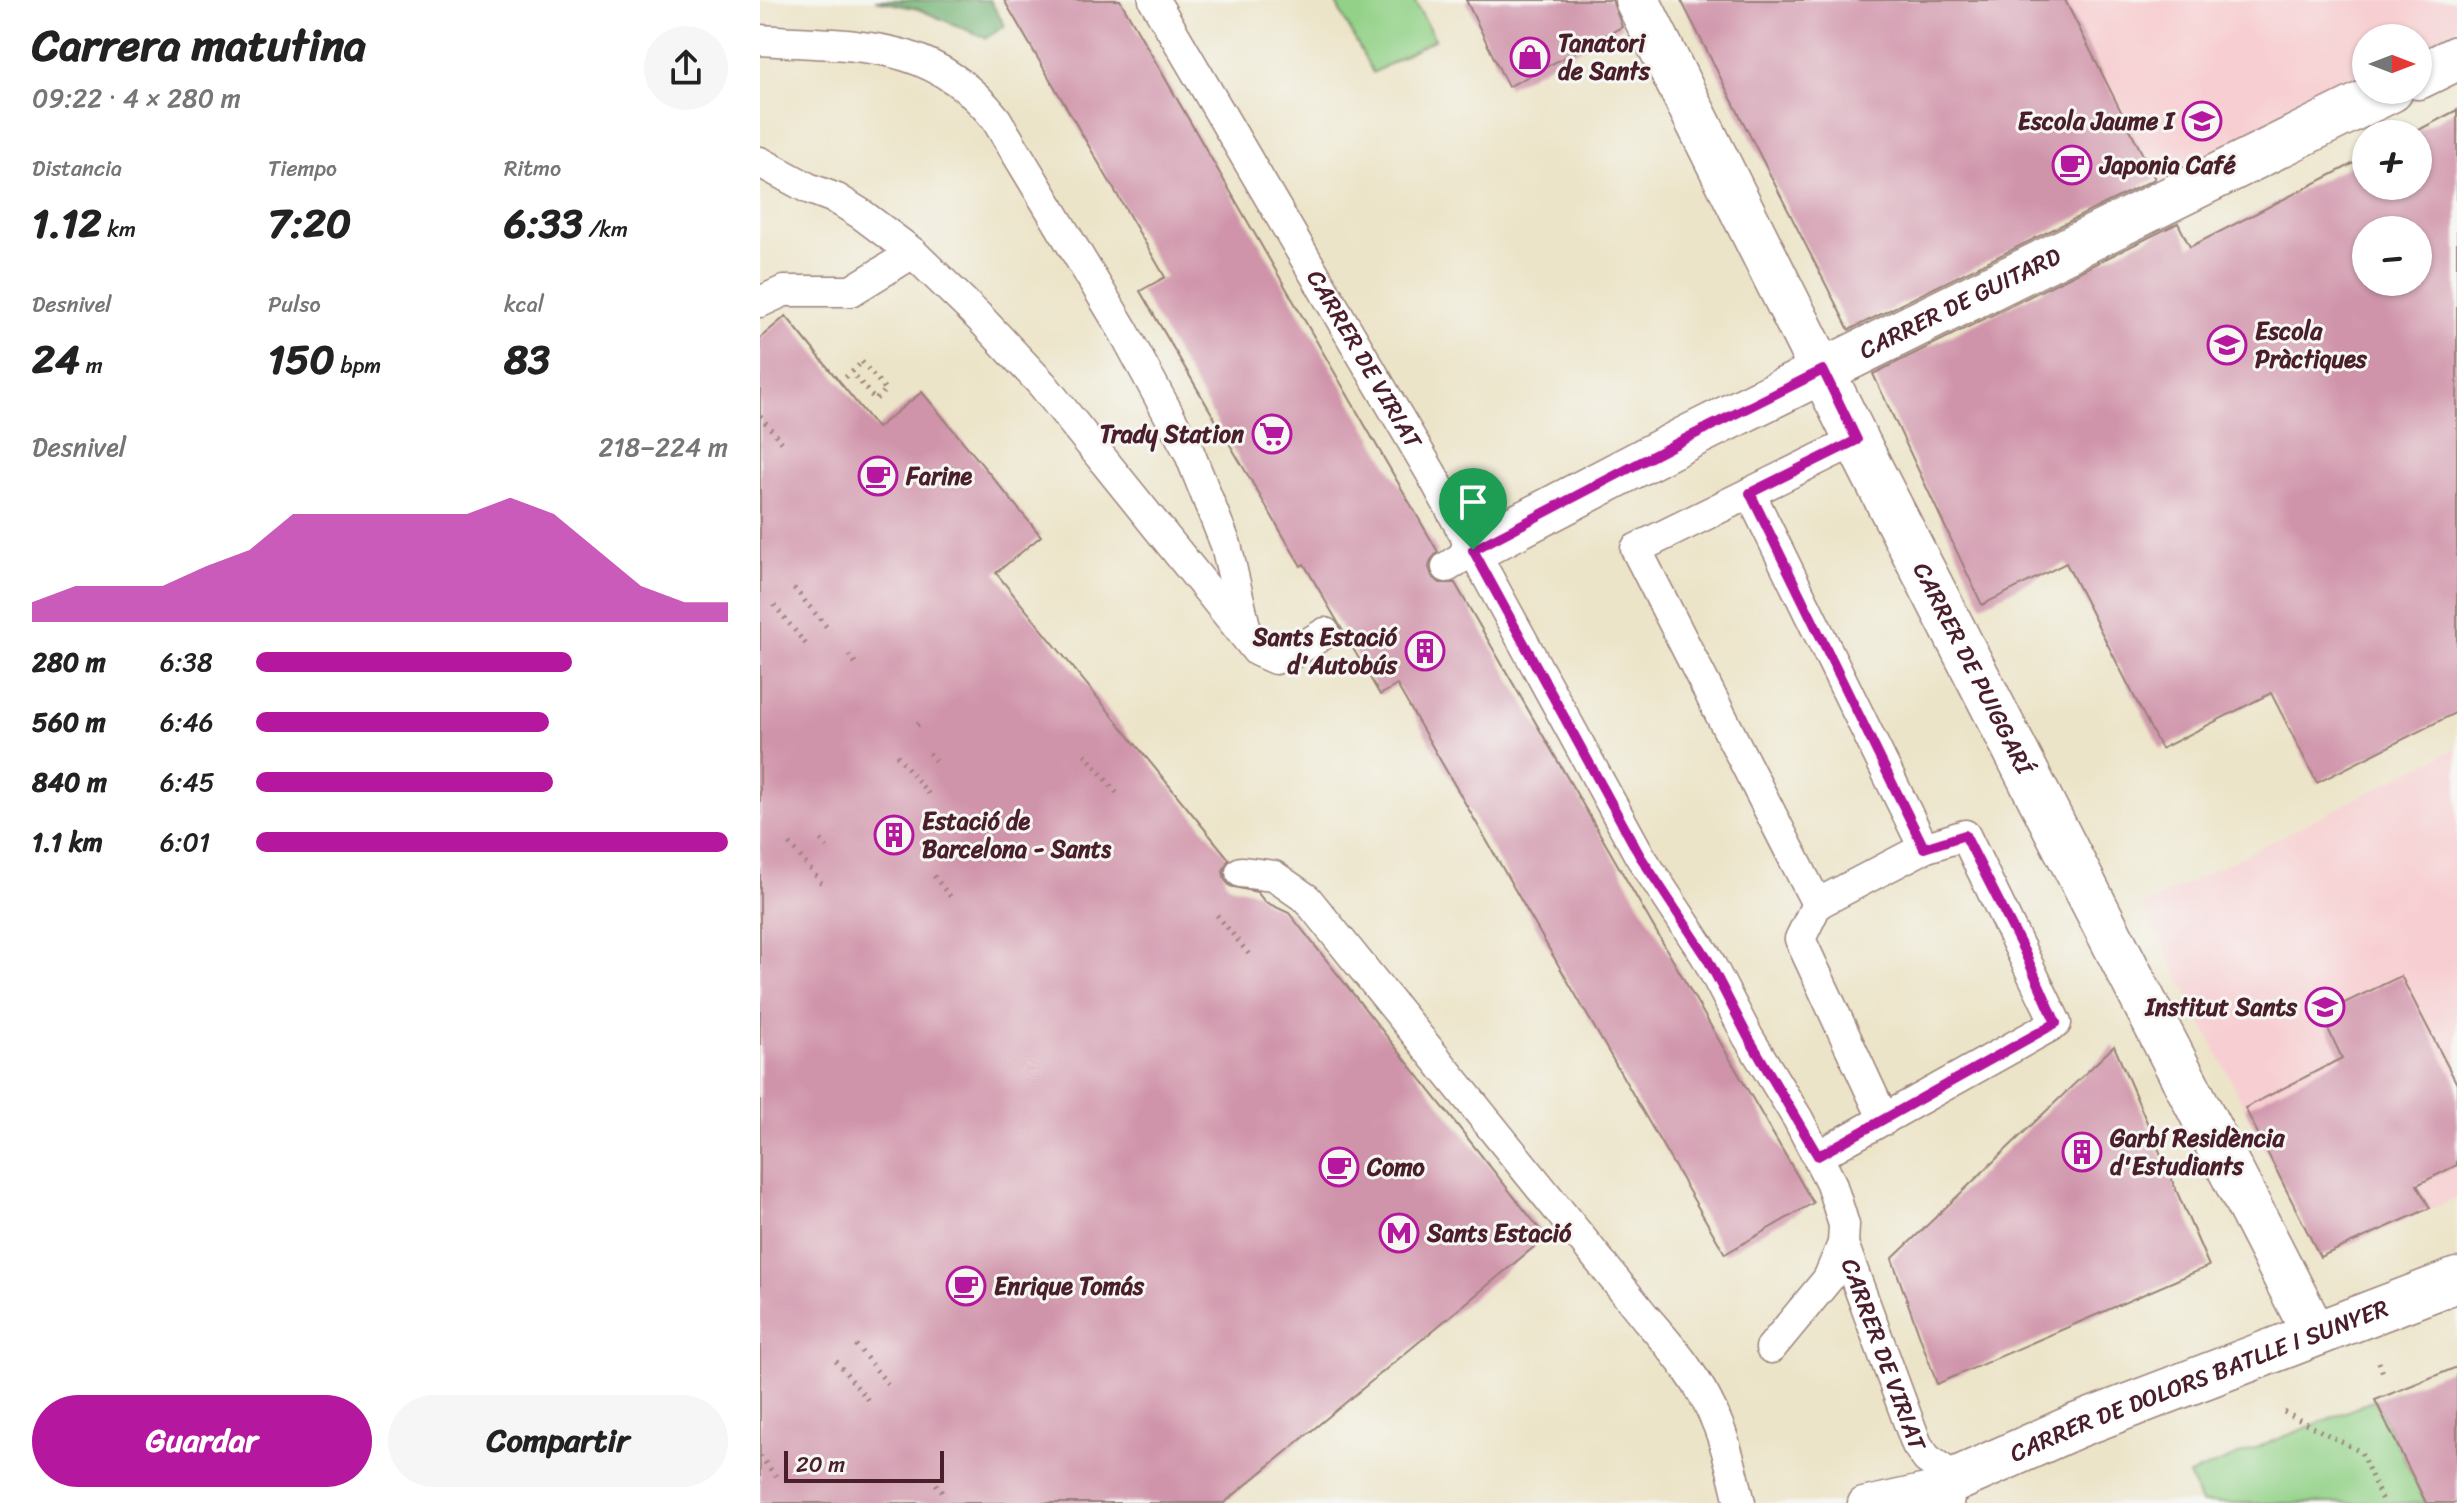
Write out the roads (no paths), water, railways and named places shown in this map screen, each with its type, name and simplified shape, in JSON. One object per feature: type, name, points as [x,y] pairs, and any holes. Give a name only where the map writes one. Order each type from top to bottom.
[{"type":"street","name":"CARRER DE PUIGGARÍ","points":[[1637,0],[1857,440],[2314,1333]]},
{"type":"street","points":[[2432,70],[2457,58]]},
{"type":"street","name":"CARRER DE GUITARD","points":[[1460,558],[1689,437],[2363,104]]},
{"type":"street","name":"CARRER DE DOLORS BATLLE I SUNYER","points":[[1947,1489],[2076,1426],[2457,1280]]},
{"type":"lane","name":"CARRER DE VIRIAT","points":[[1154,0],[1423,460],[1460,558],[1640,856],[1706,956],[1748,1037],[1818,1156],[1839,1206],[1844,1225],[1843,1244],[1917,1445],[1947,1489]]},
{"type":"lane","points":[[760,40],[886,49],[912,56],[966,85],[982,101],[996,119],[1123,330],[1189,452],[1226,545],[1252,643]]},
{"type":"lane","points":[[760,162],[808,188],[837,199],[913,253],[1042,384],[1252,643],[1275,659],[1293,653],[1325,633]]},
{"type":"lane","points":[[760,302],[784,291],[851,291],[913,253]]},
{"type":"lane","points":[[1817,904],[1636,549],[1857,440]]},
{"type":"lane","points":[[1750,493],[1924,848]]},
{"type":"lane","points":[[1818,1156],[1884,1120],[2056,1023],[2034,972],[1965,835],[1924,848],[1817,904],[1800,939],[1884,1120]]},
{"type":"lane","points":[[1241,872],[1274,876],[1307,899],[1680,1357],[1708,1402],[1726,1447],[1740,1503]]},
{"type":"lane","points":[[1771,1348],[1828,1279],[1843,1244]]},
{"type":"lane","points":[[1863,1503],[1947,1489]]},
{"type":"place","name":"Tanatori de Sants","points":[[1530,57]]},
{"type":"place","name":"Escola Jaume I","points":[[2202,121]]},
{"type":"place","name":"Japonia Café","points":[[2072,165]]},
{"type":"place","name":"Escola Pràctiques","points":[[2227,345]]},
{"type":"place","name":"Trady Station","points":[[1272,434]]},
{"type":"place","name":"Farine","points":[[878,476]]},
{"type":"place","name":"Sants Estació d'Autobús","points":[[1425,651]]},
{"type":"place","name":"Estació de Barcelona - Sants","points":[[894,835]]},
{"type":"place","name":"Institut Sants","points":[[2325,1007]]},
{"type":"place","name":"Garbí Residència d'Estudiants","points":[[2082,1152]]},
{"type":"place","name":"Como","points":[[1339,1167]]},
{"type":"place","name":"Sants Estació","points":[[1399,1233]]},
{"type":"place","name":"Enrique Tomás","points":[[966,1286]]}]
